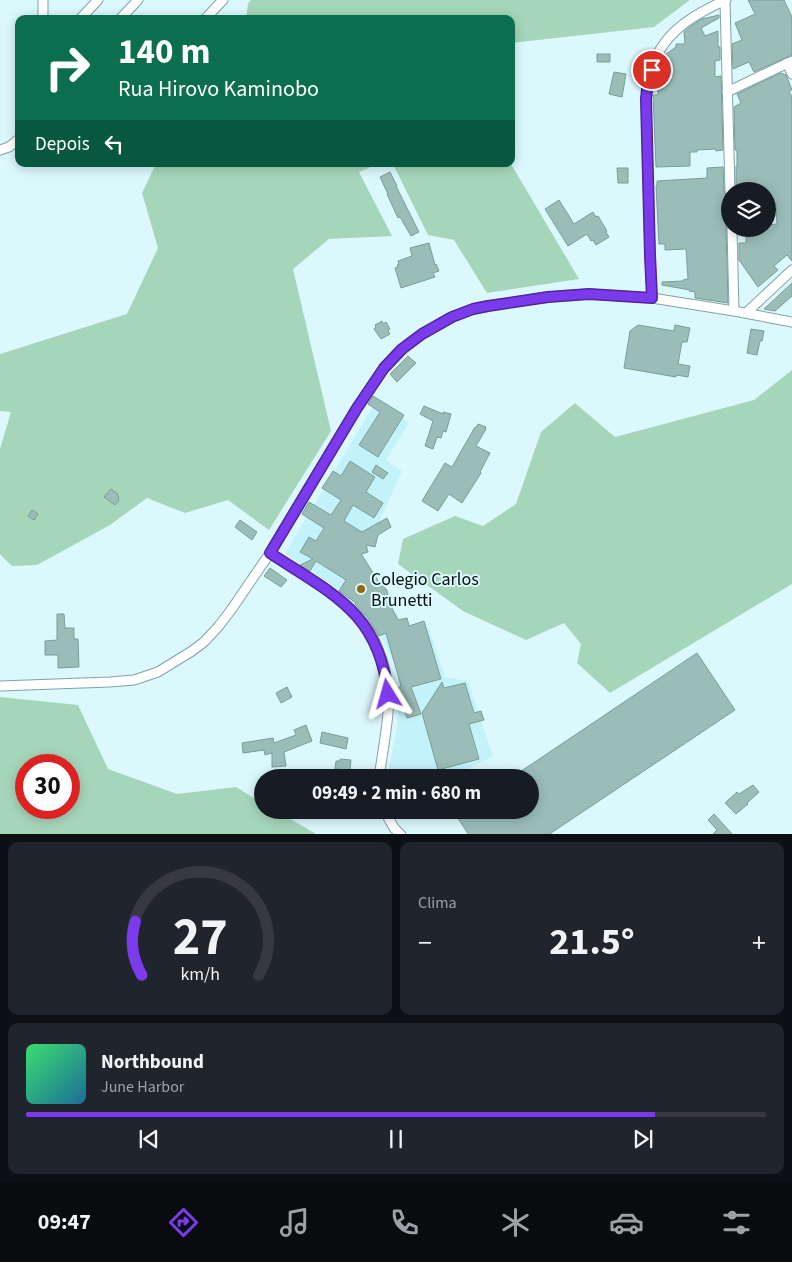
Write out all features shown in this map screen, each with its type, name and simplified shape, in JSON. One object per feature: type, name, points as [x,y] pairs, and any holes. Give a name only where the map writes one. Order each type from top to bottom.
[{"type":"street","points":[[43,0],[43,15]]},
{"type":"street","points":[[84,15],[98,0]]},
{"type":"street","points":[[124,15],[138,0]]},
{"type":"street","points":[[209,15],[222,0]]},
{"type":"street","points":[[652,298],[646,99],[648,80],[655,59],[672,34],[691,18],[725,0],[730,182]]},
{"type":"street","points":[[727,92],[790,62],[792,74]]},
{"type":"street","points":[[0,150],[15,142]]},
{"type":"street","points":[[732,237],[734,311]]},
{"type":"street","points":[[746,313],[792,270]]},
{"type":"street","points":[[0,686],[134,680],[158,672],[178,661],[204,642],[231,610],[270,553],[357,408],[384,368],[402,349],[422,334],[452,317],[473,309],[488,306],[548,297],[589,294],[652,298],[792,322]]},
{"type":"street","points":[[270,553],[335,596],[355,614],[373,638],[383,664],[388,694],[388,713],[380,769]]},
{"type":"street","points":[[389,819],[400,834]]},
{"type":"shaded area","name":"Colegio Carlos Brunetti","points":[[377,400],[409,423],[386,460],[402,471],[364,556],[381,586],[392,596],[392,605],[408,634],[429,628],[445,677],[468,681],[493,756],[469,769],[389,769],[397,728],[399,694],[397,669],[377,627],[342,592],[285,553]]},
{"type":"green space","points":[[251,0],[690,0],[654,27],[515,43],[515,15],[246,15],[248,3]]},
{"type":"green space","points":[[155,167],[371,167],[359,172],[392,236],[329,239],[293,269],[331,431],[269,530],[228,500],[185,513],[147,498],[110,525],[37,565],[12,566],[0,554],[0,449],[11,412],[0,411],[0,354],[127,314],[158,248],[142,193]]},
{"type":"green space","points":[[394,167],[513,167],[579,279],[487,293],[454,240],[428,235]]},
{"type":"green space","points":[[792,370],[792,584],[610,693],[577,663],[581,644],[564,623],[526,640],[463,611],[398,564],[403,539],[455,516],[483,526],[516,504],[541,432],[575,403],[615,437],[754,400]]},
{"type":"green space","points":[[0,697],[78,705],[108,769],[177,794],[236,787],[254,798],[254,819],[290,819],[316,834],[0,834]]},
{"type":"building","points":[[748,0],[784,0],[792,17],[792,55],[754,72],[749,62],[733,69],[732,44],[742,40],[735,23],[755,14]]},
{"type":"building","points":[[719,15],[719,18],[701,28],[705,36],[718,31],[720,60],[715,61],[715,77],[721,76],[723,150],[697,150],[697,152],[690,152],[690,166],[656,167],[653,95],[658,95],[658,78],[663,78],[662,60],[666,54],[676,47],[676,44],[685,44],[684,32],[691,26],[702,19]]},
{"type":"building","points":[[597,54],[610,54],[610,62],[597,62]]},
{"type":"building","points":[[614,72],[626,74],[622,97],[609,94]]},
{"type":"building","points":[[781,73],[786,75],[792,90],[789,91],[792,97],[792,261],[787,255],[774,266],[778,270],[758,287],[739,260],[739,243],[746,243],[746,237],[776,237],[776,182],[736,182],[737,150],[735,150],[734,107],[741,103],[737,94]]},
{"type":"building","points":[[723,167],[724,182],[721,182],[721,237],[726,237],[728,303],[695,298],[695,292],[690,290],[662,285],[662,282],[688,279],[686,249],[665,250],[665,244],[659,244],[657,181],[707,178],[707,168]]},
{"type":"building","points":[[617,168],[628,168],[628,183],[618,183]]},
{"type":"building","points":[[390,172],[419,232],[411,236],[400,217],[398,218],[380,177]]},
{"type":"building","points":[[559,200],[574,224],[593,212],[596,217],[598,216],[609,237],[596,245],[587,234],[568,246],[545,209]]},
{"type":"building","points":[[429,243],[435,265],[439,271],[433,273],[435,277],[401,288],[395,268],[399,265],[398,261],[412,256],[410,248]]},
{"type":"building","points":[[792,283],[792,296],[775,311],[764,309]]},
{"type":"building","points":[[382,321],[383,324],[386,322],[390,329],[388,331],[390,334],[381,339],[374,329],[375,325]]},
{"type":"building","points":[[638,325],[674,331],[675,325],[690,328],[687,342],[682,342],[678,364],[690,366],[688,377],[676,375],[676,377],[624,368],[630,331]]},
{"type":"building","points":[[751,329],[764,331],[757,355],[747,353]]},
{"type":"building","points":[[408,356],[416,363],[397,382],[390,374]]},
{"type":"building","points":[[373,396],[404,415],[378,457],[359,445],[380,412],[368,404]]},
{"type":"building","points":[[424,406],[443,414],[443,412],[451,414],[446,432],[443,431],[441,438],[437,437],[433,449],[425,446],[433,421],[420,414]]},
{"type":"building","points":[[478,424],[486,427],[486,429],[476,446],[490,453],[481,473],[462,503],[449,494],[438,511],[422,501],[445,463],[452,467]]},
{"type":"building","points":[[350,461],[375,477],[366,492],[383,503],[374,518],[353,505],[344,521],[362,532],[387,518],[391,527],[378,535],[375,547],[366,545],[368,552],[361,554],[379,582],[387,590],[388,601],[398,620],[407,618],[409,626],[424,621],[441,679],[411,687],[421,714],[407,718],[396,689],[401,686],[386,633],[379,636],[356,603],[339,591],[346,580],[316,561],[310,571],[300,565],[313,559],[300,552],[309,537],[316,541],[324,528],[302,514],[309,502],[331,515],[341,500],[322,488],[333,471],[341,476]]},
{"type":"building","points":[[376,465],[388,473],[383,479],[372,472]]},
{"type":"building","points":[[111,489],[119,497],[115,505],[104,497]]},
{"type":"building","points":[[32,510],[38,514],[34,520],[28,516]]},
{"type":"building","points":[[240,520],[257,532],[252,540],[235,527]]},
{"type":"building","points":[[270,568],[287,580],[281,587],[264,576]]},
{"type":"building","points":[[57,614],[64,614],[65,628],[74,628],[74,639],[78,639],[79,667],[58,668],[58,655],[45,655],[45,641],[57,640]]},
{"type":"building","points":[[697,653],[735,710],[549,834],[468,834],[458,819],[539,819],[539,769],[524,769]]},
{"type":"building","points":[[442,682],[444,688],[465,683],[474,713],[481,711],[484,720],[469,724],[479,759],[438,769],[422,713]]},
{"type":"building","points":[[287,687],[292,697],[281,703],[276,693]]},
{"type":"building","points":[[306,725],[312,741],[284,752],[286,766],[272,767],[272,753],[265,755],[264,750],[243,753],[242,743],[273,738],[274,743],[296,735],[294,730]]},
{"type":"building","points":[[322,732],[348,738],[346,749],[320,743]]},
{"type":"building","points":[[340,759],[351,760],[350,769],[335,769],[336,761],[340,761]]},
{"type":"building","points":[[753,785],[759,792],[736,814],[725,803],[737,792],[739,794]]},
{"type":"building","points":[[714,814],[732,834],[713,834],[717,830],[708,820]]},
{"type":"place","name":"Colegio Carlos Brunetti","points":[[361,589]]},
{"type":"route","points":[[388,694],[383,664],[373,638],[364,624],[335,596],[270,553],[357,408],[384,368],[402,349],[422,334],[452,317],[473,309],[488,306],[548,297],[589,294],[652,298],[646,99],[648,80],[652,70]]}]
